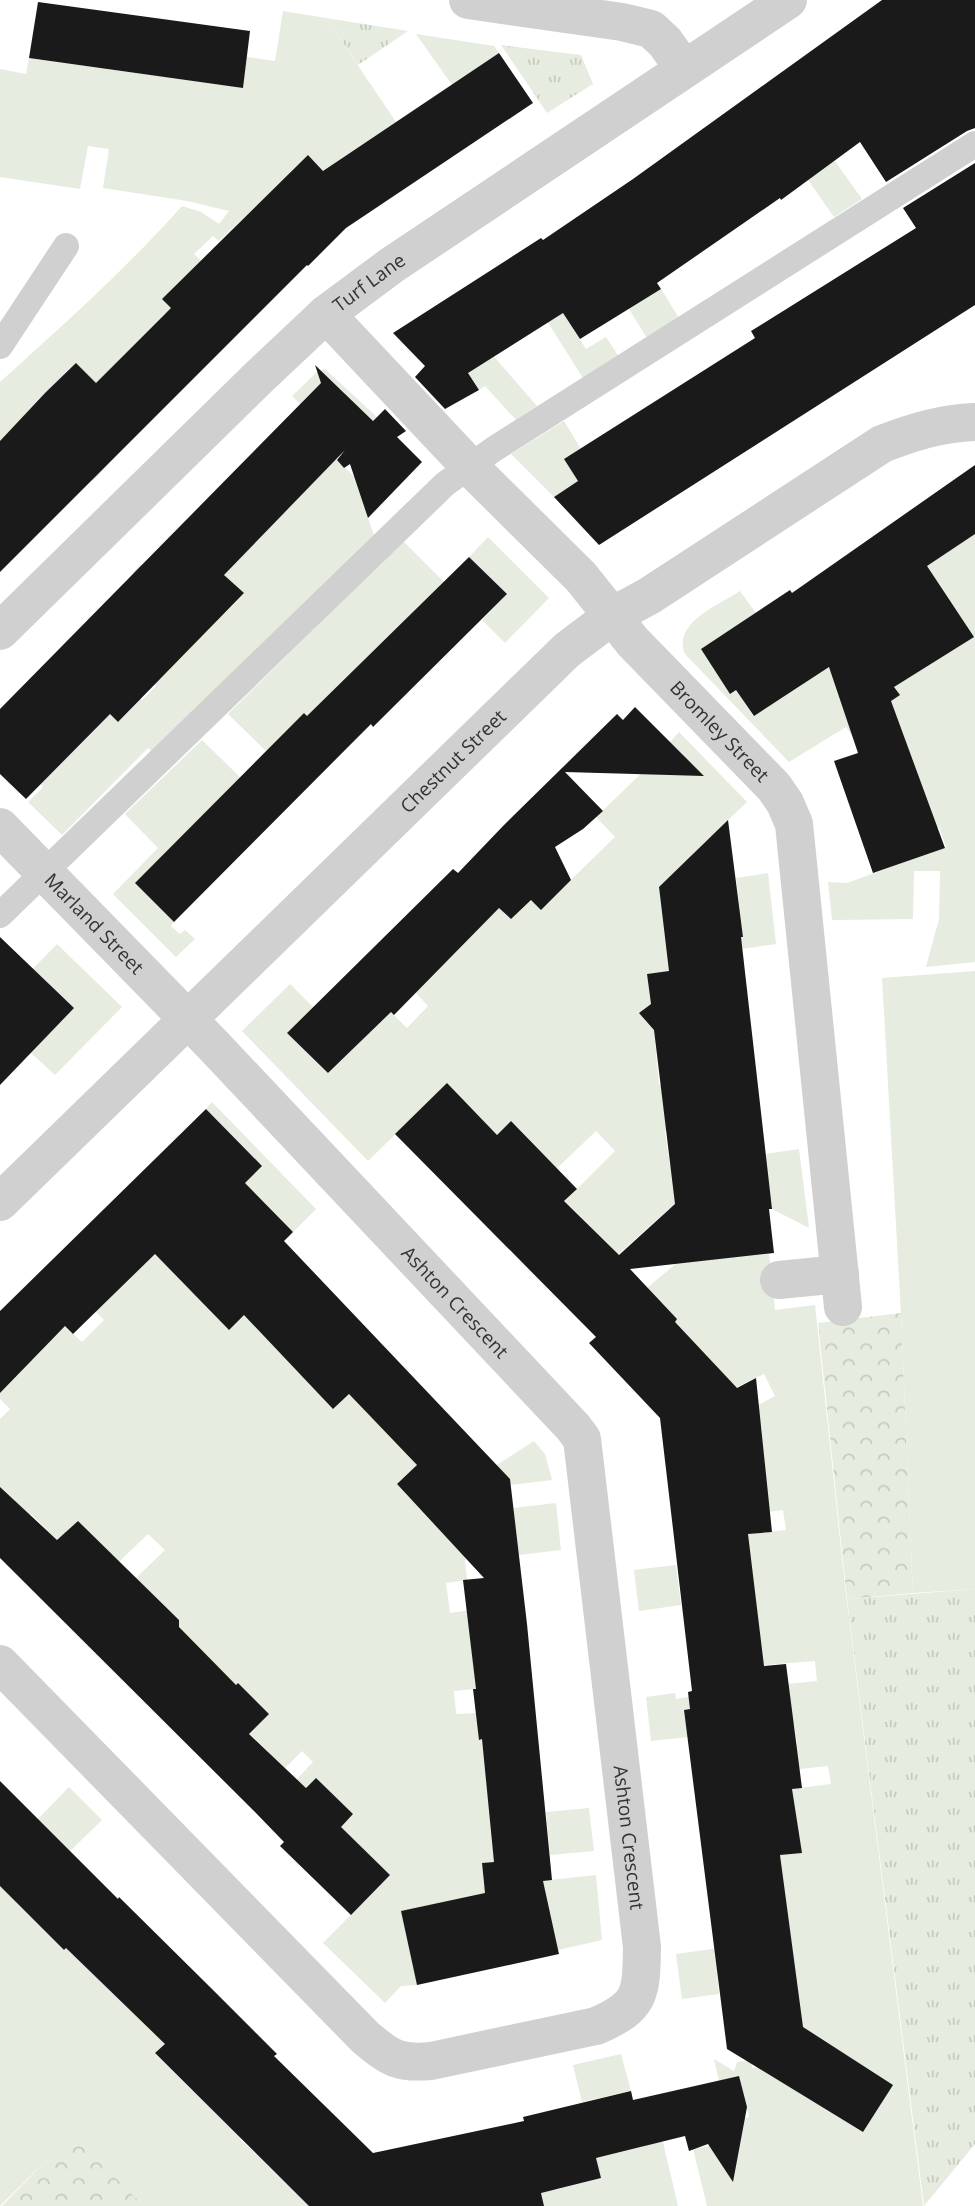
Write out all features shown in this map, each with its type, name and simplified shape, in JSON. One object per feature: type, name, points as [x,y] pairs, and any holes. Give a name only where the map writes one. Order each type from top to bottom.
[{"type":"street","points":[[468,0],[622,22],[651,29],[665,42],[684,69]]},
{"type":"street","name":"Turf Lane","points":[[0,631],[326,314],[392,265],[788,0]]},
{"type":"street","name":"Bromley Street","points":[[326,314],[470,467],[581,578],[633,642],[774,787],[785,803],[794,824],[842,1290],[779,1280]]},
{"type":"street","name":"Chestnut Street","points":[[0,1202],[567,650],[612,616],[649,596],[882,444],[950,423],[975,422]]},
{"type":"street","name":"Marland Street","points":[[0,827],[187,1020]]},
{"type":"street","name":"Ashton Crescent","points":[[0,1664],[297,1968],[365,2036],[391,2057],[413,2062],[431,2061],[596,2026],[630,2007],[639,1994],[642,1947],[582,1440],[573,1427],[187,1020]]},
{"type":"lane","points":[[0,915],[445,484],[506,442],[975,144]]},
{"type":"lane","points":[[0,346],[66,246]]},
{"type":"green space","points":[[283,11],[326,18],[396,122],[333,164],[344,192],[308,155],[290,172],[303,184],[268,220],[255,207],[219,241],[213,236],[194,254],[214,273],[163,299],[198,335],[194,340],[165,313],[96,383],[76,363],[47,392],[115,457],[93,481],[44,432],[0,475],[0,382],[116,275],[182,206],[201,212],[219,224],[229,211],[187,201],[103,188],[109,149],[88,146],[80,189],[0,177],[0,69],[26,74],[29,58],[243,88],[247,57],[275,61]]},
{"type":"green space","points":[[326,18],[408,31],[358,65]]},
{"type":"green space","points":[[416,34],[494,46],[499,53],[452,85]]},
{"type":"green space","points":[[501,45],[581,55],[593,84],[547,113]]},
{"type":"green space","points":[[820,140],[862,199],[834,217],[794,160]]},
{"type":"green space","points":[[609,277],[642,300],[661,289],[679,318],[647,338]]},
{"type":"green space","points":[[560,308],[586,349],[606,337],[619,357],[583,378],[545,318]]},
{"type":"green space","points":[[490,352],[537,406],[516,420],[485,386],[479,390],[465,368]]},
{"type":"green space","points":[[325,369],[377,417],[373,421],[327,377],[300,404],[292,396],[318,371]]},
{"type":"green space","points":[[564,421],[581,449],[564,459],[578,481],[554,497],[511,454]]},
{"type":"green space","points":[[336,459],[371,493],[367,515],[374,535],[153,753],[148,748],[62,835],[28,802],[43,787],[30,774],[100,704],[118,722],[130,710],[123,681],[142,700],[156,686],[137,667],[160,643],[179,660],[200,638],[133,572],[141,564],[188,611],[205,594],[225,613],[244,594],[224,575]]},
{"type":"green space","points":[[975,534],[975,962],[926,967],[939,919],[940,871],[914,871],[913,919],[832,920],[828,882],[847,883],[946,847],[939,827],[917,835],[846,727],[789,762],[685,654],[683,643],[691,624],[740,591],[756,613],[736,690],[753,716],[802,685],[820,635],[883,706],[899,695],[849,617],[891,540]]},
{"type":"green space","points":[[488,537],[549,598],[505,643],[482,620],[507,594],[469,557]]},
{"type":"green space","points":[[403,541],[444,582],[336,689],[371,725],[368,727],[335,695],[318,713],[350,747],[345,743],[341,748],[304,713],[267,752],[228,714]]},
{"type":"green space","points":[[679,732],[747,802],[703,844],[717,859],[659,889],[666,946],[743,937],[736,878],[768,873],[776,944],[742,949],[744,962],[647,974],[651,1004],[644,1009],[645,1020],[654,1030],[659,1085],[756,1075],[683,1129],[665,1131],[670,1166],[689,1164],[769,1253],[775,1310],[815,1305],[845,1586],[923,2206],[707,2206],[693,2149],[709,2146],[738,2120],[749,2117],[739,2076],[719,2081],[714,2059],[734,2071],[737,2062],[751,2060],[752,2068],[806,2060],[780,1855],[801,1852],[745,1795],[831,1784],[828,1766],[780,1771],[797,1744],[794,1724],[767,1727],[776,1685],[817,1681],[815,1661],[730,1668],[745,1534],[786,1530],[783,1510],[743,1515],[765,1466],[761,1422],[737,1424],[736,1417],[775,1396],[764,1374],[729,1391],[647,1288],[686,1255],[686,1227],[669,1209],[615,1257],[565,1201],[615,1151],[596,1131],[526,1198],[529,1139],[511,1121],[497,1135],[447,1084],[368,1161],[242,1031],[290,984],[313,1007],[287,1033],[328,1073],[391,1012],[407,1028],[428,1006],[415,992],[462,870],[511,919],[531,900],[541,909],[615,837],[596,817],[651,764],[662,775],[673,775],[684,764],[683,754],[670,742]]},
{"type":"green space","points":[[202,740],[241,778],[135,883],[174,922],[171,926],[180,934],[185,930],[195,939],[176,957],[113,894],[158,848],[125,814]]},
{"type":"green space","points":[[57,944],[122,1007],[55,1075],[31,1053],[19,983]]},
{"type":"green space","points":[[975,971],[975,1589],[913,1593],[901,1313],[882,978]]},
{"type":"green space","points":[[212,1102],[316,1209],[293,1232],[262,1200],[290,1363],[333,1409],[349,1394],[417,1465],[397,1484],[421,1510],[534,1441],[545,1454],[552,1480],[511,1485],[510,1481],[463,1539],[467,1580],[446,1583],[450,1613],[471,1610],[471,1645],[476,1689],[454,1691],[456,1714],[476,1713],[479,1739],[499,1738],[486,1776],[495,1862],[482,1863],[484,1887],[596,1875],[602,1940],[558,1950],[548,1905],[417,1985],[401,1986],[385,2003],[323,1943],[390,1875],[341,1827],[353,1814],[316,1779],[306,1788],[297,1779],[313,1762],[302,1751],[285,1768],[250,1734],[269,1714],[238,1683],[218,1703],[179,1627],[179,1620],[169,1611],[162,1612],[114,1599],[165,1550],[148,1534],[103,1577],[90,1533],[78,1521],[57,1540],[31,1514],[0,1514],[0,1419],[10,1409],[0,1399],[0,1393],[65,1326],[82,1342],[104,1320],[89,1305],[155,1254],[165,1264],[262,1166],[206,1109]]},
{"type":"green space","points":[[799,1149],[809,1228],[772,1209],[765,1154]]},
{"type":"green space","points":[[901,1313],[913,1593],[847,1599],[818,1323]]},
{"type":"green space","points":[[556,1503],[561,1550],[519,1555],[513,1508]]},
{"type":"green space","points":[[676,1565],[681,1605],[639,1611],[634,1570]]},
{"type":"green space","points":[[975,1589],[975,2144],[924,2206],[847,1599]]},
{"type":"green space","points":[[675,1693],[676,1699],[689,1697],[691,1709],[684,1710],[688,1737],[651,1741],[646,1697]]},
{"type":"green space","points":[[69,1787],[102,1820],[70,1851],[38,1819]]},
{"type":"green space","points":[[589,1808],[594,1851],[550,1855],[546,1812]]},
{"type":"green space","points":[[0,1859],[18,1904],[64,1950],[116,1897],[174,2035],[155,2054],[193,2091],[265,2114],[240,2139],[256,2154],[274,2136],[285,2147],[267,2165],[287,2184],[325,2206],[144,2206],[72,2135],[0,2206]]},
{"type":"green space","points":[[719,1948],[722,1972],[717,1972],[719,1994],[682,1999],[676,1954]]},
{"type":"green space","points":[[621,2054],[631,2091],[582,2102],[573,2065]]},
{"type":"green space","points":[[658,2121],[678,2206],[544,2206],[536,2170],[550,2167],[556,2190],[600,2178],[596,2158],[643,2147]]},
{"type":"green space","points":[[72,2134],[144,2206],[2,2206]]},
{"type":"building","points":[[882,0],[975,0],[975,128],[886,182],[860,142],[781,200],[780,198],[657,283],[661,289],[580,339],[563,313],[468,373],[479,390],[445,409],[415,377],[425,366],[393,333],[541,238],[543,240],[633,179]]},
{"type":"building","points":[[38,2],[250,31],[243,88],[29,58]]},
{"type":"building","points":[[499,53],[533,103],[346,228],[0,572],[0,441],[46,392],[76,363],[96,383],[171,308],[162,299],[308,155],[323,171]]},
{"type":"building","points":[[975,163],[975,305],[599,545],[554,497],[578,481],[564,459],[755,338],[751,331],[916,228],[903,208]]},
{"type":"building","points":[[315,365],[373,421],[385,409],[406,431],[397,437],[422,462],[368,518],[350,464],[344,468],[337,460],[345,450],[224,575],[244,593],[118,722],[110,714],[26,799],[0,774],[0,709],[321,383]]},
{"type":"building","points":[[975,465],[975,534],[927,566],[974,637],[894,687],[900,695],[891,701],[945,848],[873,873],[834,761],[858,753],[829,667],[754,716],[736,690],[730,694],[701,649],[790,590],[792,593]]},
{"type":"building","points":[[469,557],[507,594],[373,727],[371,724],[174,922],[135,883],[304,713],[307,716]]},
{"type":"building","points":[[635,707],[704,776],[565,772],[603,811],[583,829],[555,847],[571,880],[541,910],[531,900],[511,919],[499,908],[394,1015],[391,1012],[328,1073],[287,1033],[453,869],[458,873],[617,714],[623,720]]},
{"type":"building","points":[[728,820],[772,1209],[769,1209],[774,1253],[630,1269],[737,1388],[756,1378],[772,1532],[748,1534],[764,1666],[786,1664],[802,1788],[792,1789],[802,1853],[780,1855],[803,2027],[893,2085],[863,2132],[727,2049],[684,1710],[690,1709],[688,1692],[692,1691],[660,1418],[589,1343],[596,1337],[395,1134],[447,1083],[497,1135],[511,1121],[577,1189],[564,1201],[619,1255],[675,1204],[654,1030],[639,1013],[651,1004],[647,974],[669,971],[659,887]]},
{"type":"building","points":[[0,937],[74,1008],[0,1085]]},
{"type":"building","points":[[206,1109],[262,1166],[245,1183],[293,1232],[284,1241],[510,1479],[552,1880],[543,1881],[559,1954],[417,1985],[401,1911],[485,1893],[482,1863],[494,1862],[463,1580],[484,1578],[397,1484],[417,1465],[349,1394],[333,1409],[244,1315],[229,1330],[155,1254],[73,1334],[65,1326],[0,1393],[0,1311]]},
{"type":"building","points":[[0,1487],[57,1540],[78,1521],[179,1620],[179,1627],[236,1685],[238,1683],[269,1714],[249,1734],[306,1788],[316,1778],[353,1814],[341,1827],[390,1875],[351,1915],[280,1846],[284,1842],[255,1812],[0,1558]]},
{"type":"building","points":[[0,1781],[210,1987],[277,2054],[274,2056],[373,2153],[524,2121],[523,2117],[631,2091],[633,2100],[739,2076],[747,2107],[733,2182],[708,2144],[689,2151],[685,2136],[596,2158],[601,2178],[541,2193],[544,2206],[309,2206],[155,2053],[165,2044],[0,1886]]}]
